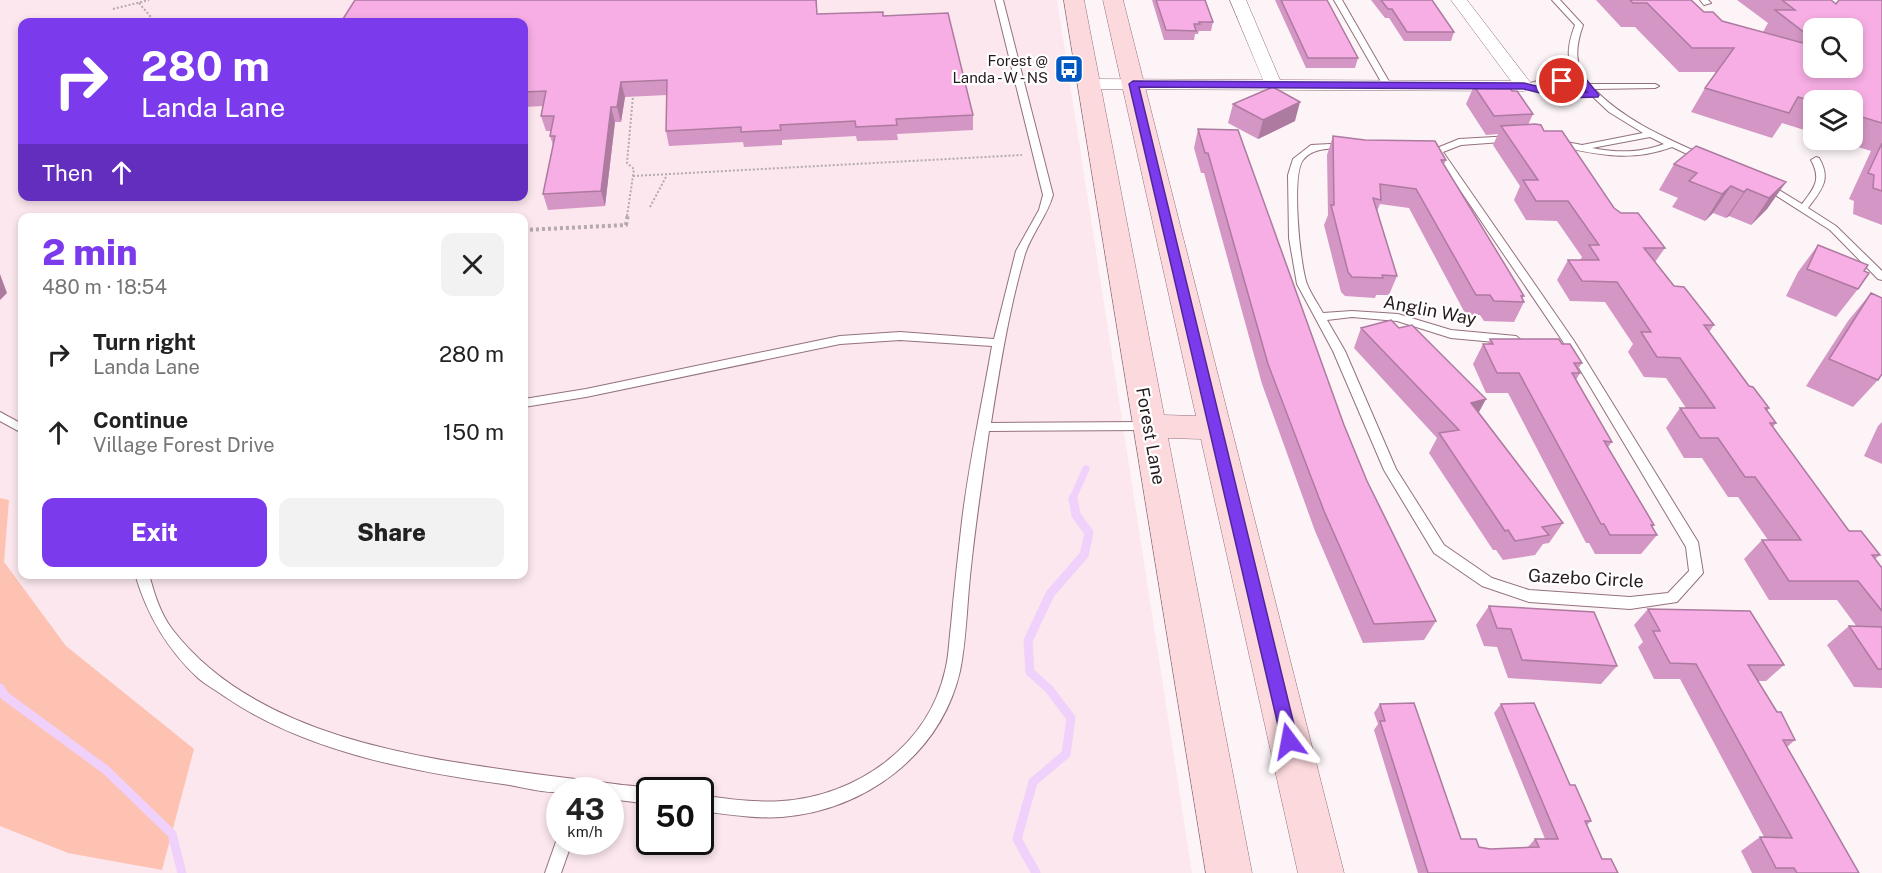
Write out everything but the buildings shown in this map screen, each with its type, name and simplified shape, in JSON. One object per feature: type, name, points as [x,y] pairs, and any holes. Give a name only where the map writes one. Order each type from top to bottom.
[{"type":"main road","name":"Forest Lane","points":[[1074,0],[1229,873]]},
{"type":"main road","points":[[1113,0],[1321,873]]},
{"type":"main road","points":[[1149,426],[1215,428]]},
{"type":"street","points":[[1238,0],[1274,85]]},
{"type":"street","points":[[1459,0],[1524,86]]},
{"type":"street","points":[[1089,84],[1524,86]]},
{"type":"lane","points":[[714,804],[776,809],[825,802],[880,775],[899,761],[929,730],[948,691],[953,670],[969,518],[998,343],[1021,251],[1044,210],[1048,195],[999,0]]},
{"type":"lane","points":[[1338,0],[1387,85]]},
{"type":"lane","points":[[1556,0],[1579,26],[1571,45],[1571,60],[1584,83],[1595,95],[1617,114],[1651,134],[1714,163]]},
{"type":"lane","points":[[1524,86],[1548,81],[1655,86]]},
{"type":"lane","points":[[1524,86],[1560,95],[1595,95]]},
{"type":"lane","points":[[1582,147],[1651,134]]},
{"type":"lane","points":[[1415,147],[1438,151],[1459,142],[1526,138]]},
{"type":"lane","points":[[1548,142],[1582,147],[1607,155],[1639,155],[1672,144]]},
{"type":"lane","name":"Gazebo Circle","points":[[1363,144],[1314,147],[1298,159],[1293,175],[1294,238],[1302,284],[1340,351],[1390,470],[1439,549],[1487,582],[1529,596],[1630,603],[1672,598],[1696,573],[1693,546],[1438,151]]},
{"type":"lane","points":[[1804,208],[1823,179],[1822,170],[1816,160]]},
{"type":"lane","points":[[1757,182],[1804,208],[1847,240],[1882,277]]},
{"type":"lane","name":"Anglin Way","points":[[1319,317],[1352,314],[1398,318],[1451,334],[1522,340]]},
{"type":"lane","points":[[528,402],[586,393],[840,340],[900,336],[998,343]]},
{"type":"lane","points":[[0,416],[18,427]]},
{"type":"lane","points":[[985,427],[1149,426]]},
{"type":"lane","points":[[144,579],[160,622],[186,655],[227,692],[271,715],[332,741],[383,755],[546,783]]},
{"type":"lane","points":[[553,873],[559,855]]},
{"type":"path","points":[[113,9],[149,0]]},
{"type":"path","points":[[139,3],[152,18]]},
{"type":"path","points":[[528,230],[626,225],[634,169],[627,163],[633,96]]},
{"type":"path","points":[[633,176],[1014,157],[1022,155],[1025,150]]},
{"type":"path","points":[[650,207],[668,174]]},
{"type":"shaded area","points":[[0,0],[1057,0],[1192,873],[0,873]]},
{"type":"shaded area","points":[[0,498],[9,500],[4,562],[66,646],[194,749],[162,870],[68,853],[0,826]]},
{"type":"waterway","points":[[1072,500],[1086,469]]},
{"type":"waterway","points":[[1036,873],[1017,839],[1033,782],[1066,754],[1071,718],[1049,689],[1030,672],[1028,641],[1050,594],[1084,555],[1089,533],[1076,515],[1073,498]]},
{"type":"waterway","points":[[0,688],[5,696],[106,770],[172,834],[182,873]]},
{"type":"place","name":"Forest @ Landa - W - NS","points":[[1069,69]]},
{"type":"route","points":[[1289,741],[1133,84],[1524,86],[1560,95],[1595,95],[1582,80],[1562,81]]}]
